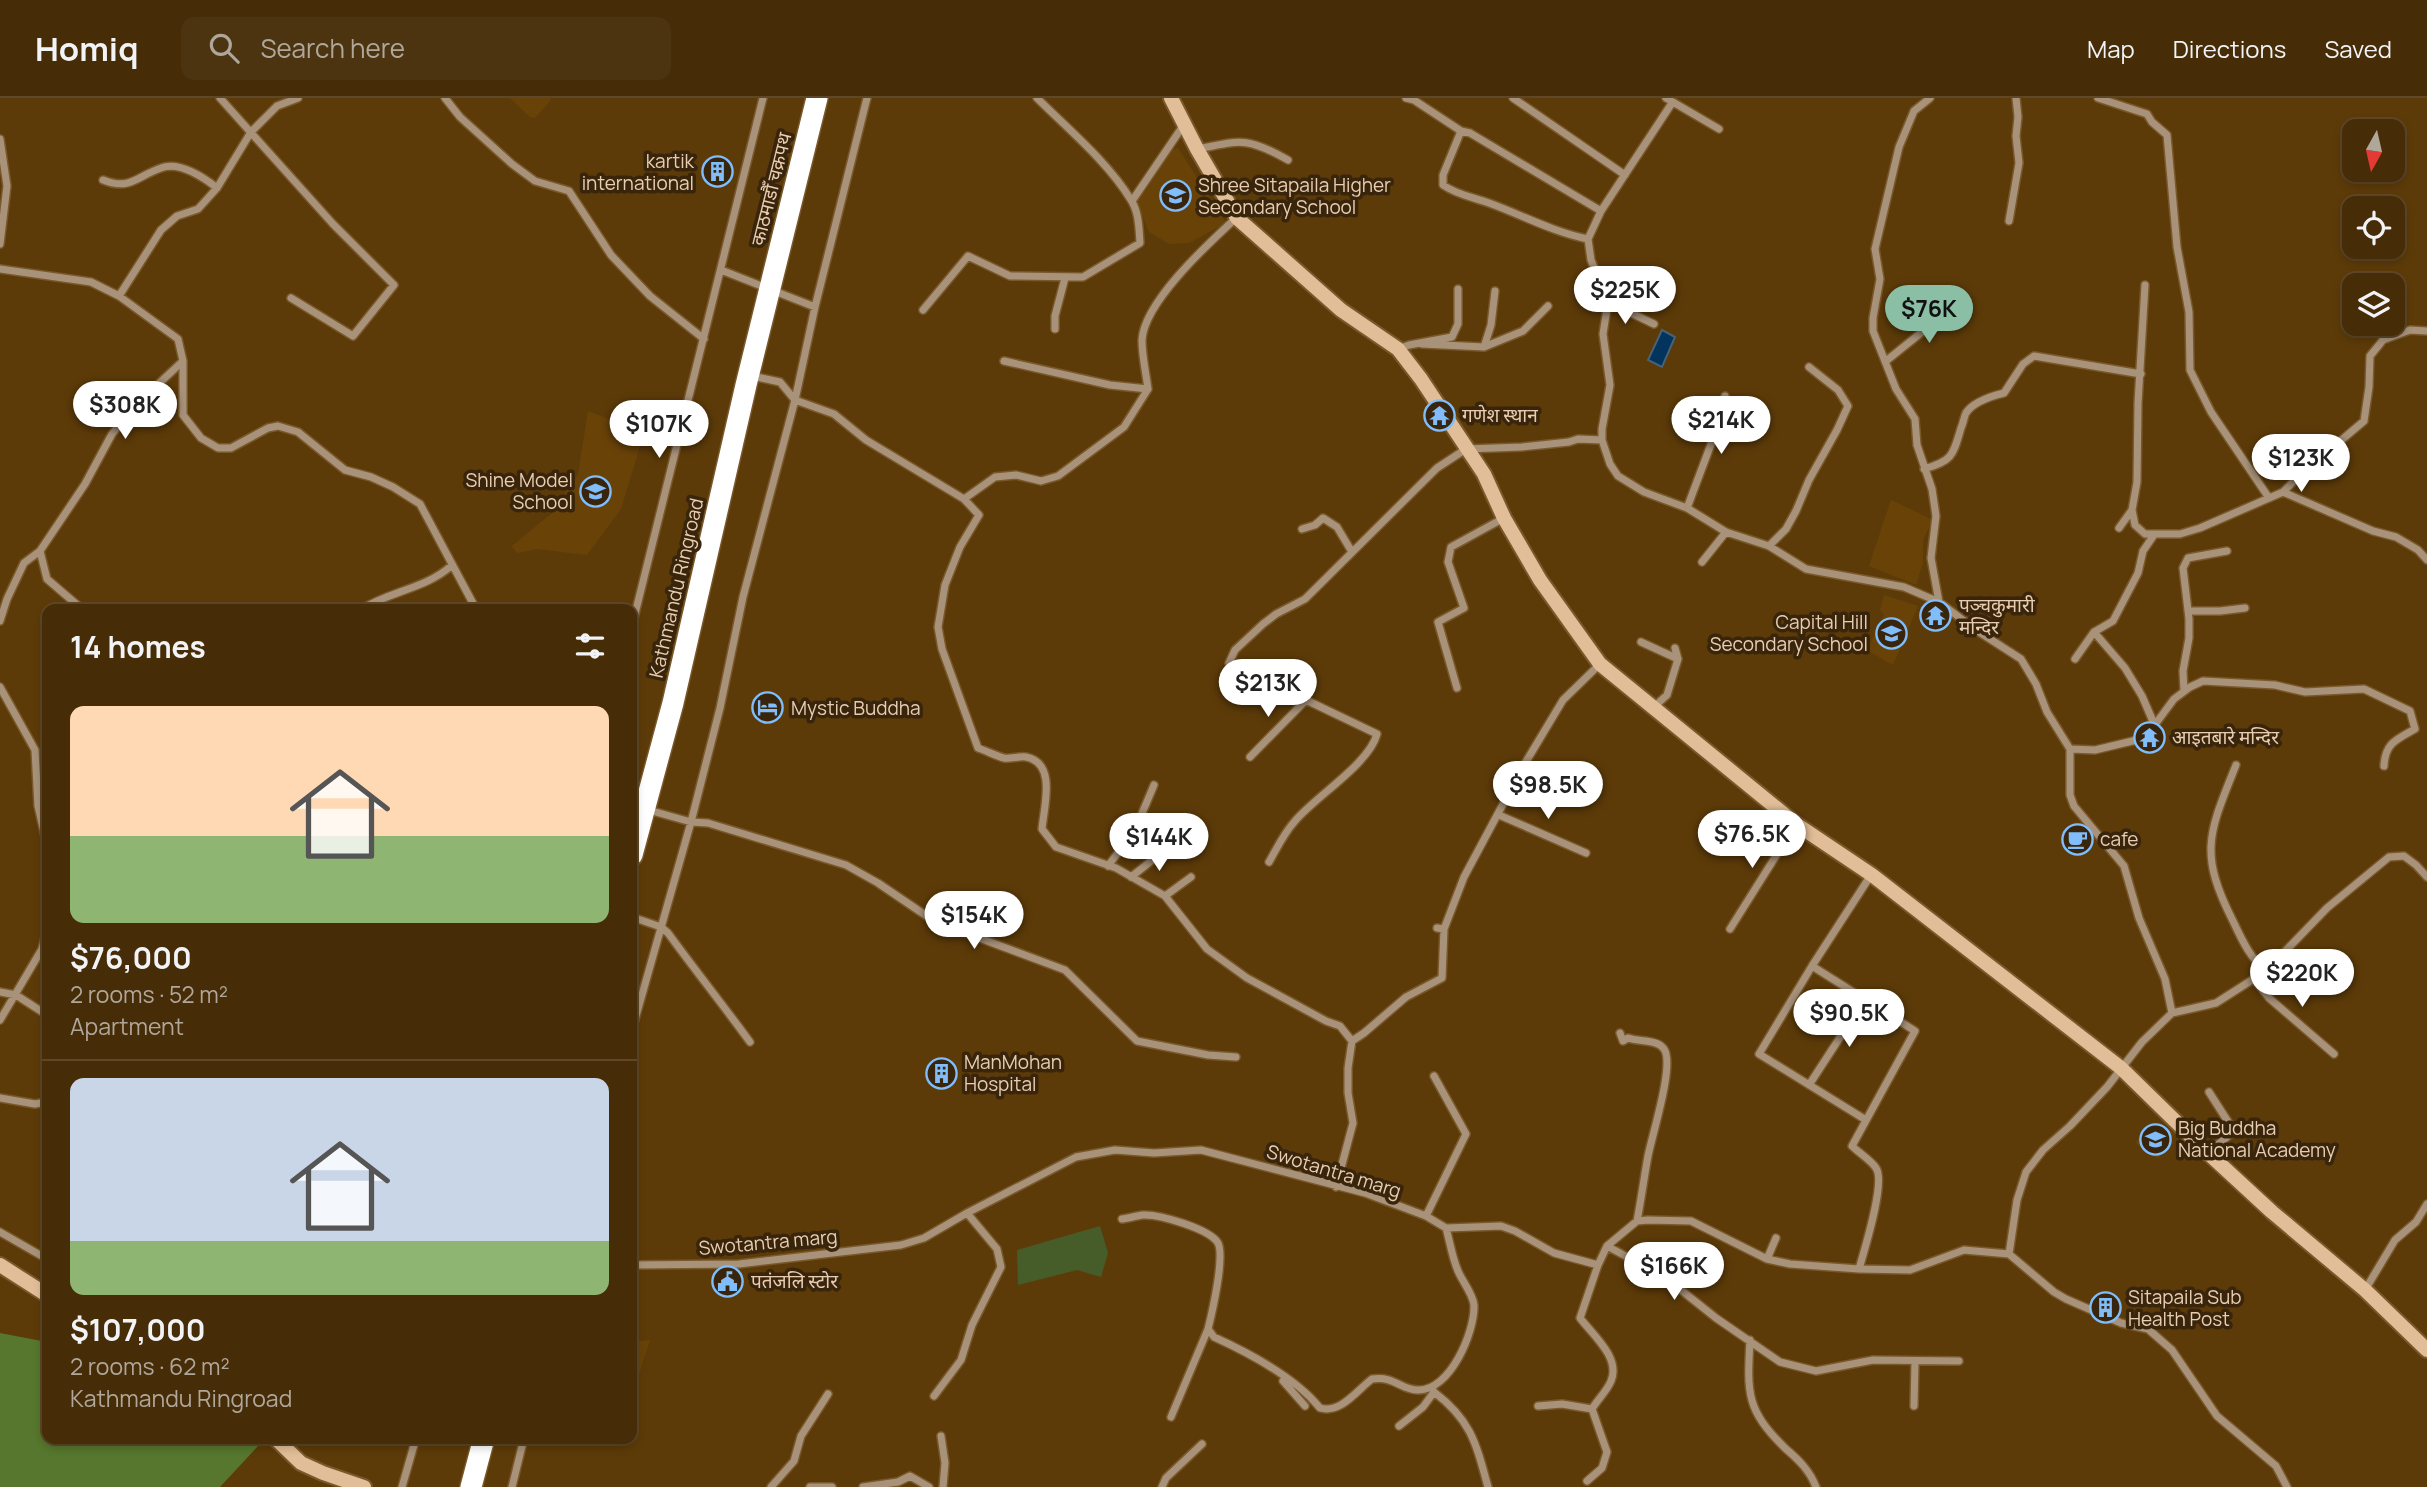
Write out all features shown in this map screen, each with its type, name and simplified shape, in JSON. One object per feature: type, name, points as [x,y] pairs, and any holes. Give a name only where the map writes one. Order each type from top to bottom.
[{"type":"highway","name":"काठमाडाैँ चक्रपथ","points":[[771,290],[793,189],[817,98]]},
{"type":"highway","name":"Kathmandu Ringroad","points":[[637,836],[673,703],[748,375],[771,290]]},
{"type":"highway","points":[[471,1487],[482,1444]]},
{"type":"main road","points":[[1171,98],[1237,218],[1341,310],[1398,349],[1421,379],[1483,474],[1539,580],[1600,664],[1796,824],[1872,875],[2122,1068],[2208,1153],[2272,1212],[2365,1290],[2427,1350]]},
{"type":"main road","points":[[0,1265],[42,1292]]},
{"type":"main road","points":[[281,1444],[301,1463],[364,1487]]},
{"type":"street","points":[[220,98],[333,224],[394,285],[353,336],[292,298]]},
{"type":"street","points":[[119,296],[161,230],[177,216],[198,209],[217,188],[251,131],[276,106],[298,98]]},
{"type":"street","points":[[445,98],[501,156],[535,181],[569,191],[611,255],[650,296],[704,340]]},
{"type":"street","points":[[637,606],[763,98]]},
{"type":"street","points":[[637,1012],[720,708],[743,597],[795,400],[815,307],[867,98]]},
{"type":"street","points":[[923,310],[968,256],[1010,276],[1083,277],[1140,243],[1132,201],[1098,158],[1037,98]]},
{"type":"street","points":[[1406,98],[1414,100],[1461,131],[1470,133],[1601,211]]},
{"type":"street","points":[[1513,98],[1625,175]]},
{"type":"street","points":[[1930,98],[1914,111],[1899,147],[1875,249],[1880,279],[1873,318],[1874,331],[1896,389],[1915,419],[1917,445],[1932,489],[1936,516],[1931,558],[1939,602]]},
{"type":"street","points":[[2009,221],[2019,163],[2016,98]]},
{"type":"street","points":[[2098,98],[2147,114],[2167,135],[2176,247],[2189,312],[2190,370],[2211,412],[2269,498]]},
{"type":"street","points":[[1719,129],[1669,100],[1601,211],[1588,239],[1591,260],[1608,302],[1603,334],[1609,385],[1602,440],[1610,464],[1618,476],[1644,492],[1687,508],[1726,532],[1769,546],[1805,569],[1904,587],[1939,602],[2021,659],[2036,684],[2046,712],[2070,749],[2070,795],[2074,806],[2124,866],[2139,918],[2165,979],[2172,1013]]},
{"type":"street","points":[[1132,201],[1185,123]]},
{"type":"street","points":[[1461,131],[1443,176],[1443,185],[1460,195],[1489,203],[1571,236],[1588,239]]},
{"type":"street","points":[[0,139],[7,186],[0,244]]},
{"type":"street","points":[[1197,149],[1248,141],[1288,160]]},
{"type":"street","points":[[103,180],[112,184],[131,184],[163,167],[201,175],[217,188]]},
{"type":"street","points":[[964,499],[995,477],[1016,475],[1041,481],[1058,476],[1124,427],[1148,389],[1142,338],[1156,302],[1214,238],[1237,218]]},
{"type":"street","points":[[0,269],[91,282],[119,296],[178,339],[183,361],[183,415],[201,438],[218,448],[231,448],[268,428],[278,426],[298,432],[345,470],[371,477],[420,504],[472,604]]},
{"type":"street","points":[[721,270],[815,307]]},
{"type":"street","points":[[1055,329],[1055,316],[1065,278]]},
{"type":"street","points":[[2145,285],[2137,482],[2132,510],[2135,525],[2145,534],[2180,534],[2200,528],[2283,492],[2364,421],[2370,356],[2383,340],[2410,330],[2427,331]]},
{"type":"street","points":[[1422,344],[1452,337],[1458,324],[1458,289]]},
{"type":"street","points":[[1484,347],[1491,325],[1495,291]]},
{"type":"street","points":[[1608,302],[1654,324]]},
{"type":"street","points":[[1886,361],[1927,328],[1921,314],[1924,302]]},
{"type":"street","points":[[1398,349],[1422,344],[1484,347],[1523,331],[1548,306]]},
{"type":"street","points":[[1924,469],[1938,466],[1952,456],[1958,445],[1967,411],[1983,399],[2004,393],[2023,364],[2034,356],[2141,374]]},
{"type":"street","points":[[0,621],[24,563],[40,551],[85,484],[112,434],[138,403],[183,361]]},
{"type":"street","points":[[1004,361],[1110,385],[1148,389]]},
{"type":"street","points":[[1769,546],[1786,529],[1848,406],[1838,390],[1810,367]]},
{"type":"street","points":[[748,375],[780,382],[795,400],[834,414],[866,440],[964,499],[979,515],[960,547],[945,585],[937,627],[942,649],[978,748],[1006,758],[1037,760],[1043,766],[1046,777],[1042,829],[1056,847],[1108,866],[1165,896],[1208,949],[1247,978],[1340,1026],[1352,1041],[1348,1093],[1353,1123],[1336,1186]]},
{"type":"street","points":[[1687,508],[1719,423],[1725,396]]},
{"type":"street","points":[[1269,862],[1295,820],[1363,757],[1377,734],[1307,700],[1239,672],[1229,663],[1235,650],[1276,614],[1305,599],[1437,468],[1466,449],[1522,447],[1578,439],[1602,440]]},
{"type":"street","points":[[2283,492],[2373,531],[2396,537],[2426,558]]},
{"type":"street","points":[[2119,528],[2132,510]]},
{"type":"street","points":[[1302,529],[1315,525],[1323,518],[1337,527],[1352,552]]},
{"type":"street","points":[[1457,688],[1438,621],[1464,608],[1448,562],[1451,547],[1504,518]]},
{"type":"street","points":[[1702,562],[1726,532]]},
{"type":"street","points":[[2154,535],[2143,551],[2138,573],[2113,621],[2094,632],[2125,668],[2143,696],[2155,726]]},
{"type":"street","points":[[40,551],[47,579],[76,604]]},
{"type":"street","points":[[2184,691],[2183,671],[2189,638],[2183,568],[2188,558],[2227,551]]},
{"type":"street","points":[[370,604],[432,581],[451,566]]},
{"type":"street","points":[[2188,611],[2245,608]]},
{"type":"street","points":[[1641,642],[1678,659]]},
{"type":"street","points":[[1654,707],[1667,695],[1678,659],[1675,648]]},
{"type":"street","points":[[1352,1041],[1406,997],[1442,978],[1441,929],[1464,877],[1524,765],[1563,700],[1600,664]]},
{"type":"street","points":[[2070,749],[2095,750],[2145,738],[2174,699],[2203,681],[2216,681],[2275,685],[2305,692],[2364,690],[2410,712],[2415,729],[2391,741],[2384,755],[2384,766]]},
{"type":"street","points":[[0,688],[35,750],[38,806],[42,823]]},
{"type":"street","points":[[1250,757],[1307,700]]},
{"type":"street","points":[[2236,765],[2214,822],[2211,866],[2222,899],[2244,943],[2256,963],[2266,971]]},
{"type":"street","points":[[1108,866],[1135,830],[1154,785]]},
{"type":"street","points":[[644,809],[691,822],[708,823],[846,865],[934,921],[1065,970],[1137,1041],[1208,1055],[1236,1057]]},
{"type":"street","points":[[1499,815],[1586,853]]},
{"type":"street","points":[[1730,929],[1796,824]]},
{"type":"street","points":[[1131,877],[1170,846]]},
{"type":"street","points":[[2009,1254],[2017,1200],[2026,1172],[2043,1150],[2107,1087],[2142,1042],[2172,1013],[2216,1003],[2266,971],[2327,908],[2389,857],[2404,856],[2427,877]]},
{"type":"street","points":[[1866,1120],[1759,1054],[1812,966],[1872,875]]},
{"type":"street","points":[[1165,896],[1191,877]]},
{"type":"street","points":[[637,919],[661,927],[723,1003],[750,1042]]},
{"type":"street","points":[[0,1020],[42,949]]},
{"type":"street","points":[[1812,966],[1915,1031],[1852,1146],[1877,1168],[1879,1184],[1860,1269]]},
{"type":"street","points":[[2254,979],[2269,998],[2334,1054]]},
{"type":"street","points":[[0,992],[16,995],[42,1012]]},
{"type":"street","points":[[1809,1085],[1865,999]]},
{"type":"street","points":[[1620,1033],[1623,1041],[1629,1038],[1651,1041],[1662,1045],[1667,1052],[1664,1090],[1648,1156],[1637,1221]]},
{"type":"street","points":[[1426,1216],[1466,1134],[1434,1076]]},
{"type":"street","points":[[2208,1153],[2234,1131],[2209,1092]]},
{"type":"street","points":[[0,1098],[42,1103]]},
{"type":"street","name":"Swotantra marg","points":[[637,1265],[739,1264],[901,1245],[924,1238],[1076,1157],[1115,1150],[1154,1153],[1201,1150],[1364,1193],[1426,1216],[1446,1228]]},
{"type":"street","points":[[2365,1290],[2395,1240],[2416,1222],[2427,1204]]},
{"type":"street","points":[[934,1396],[961,1360],[972,1325],[1001,1267],[997,1249],[967,1213]]},
{"type":"street","points":[[1122,1219],[1146,1215],[1172,1221],[1198,1228],[1218,1244],[1220,1257],[1208,1329],[1171,1417]]},
{"type":"street","points":[[1592,1409],[1610,1384],[1614,1362],[1580,1318],[1607,1246],[1637,1221],[1691,1221],[1767,1259],[1790,1264],[1910,1270],[1964,1250],[2009,1254],[2066,1299],[2121,1323],[2148,1329],[2172,1350],[2217,1416],[2276,1466],[2287,1487]]},
{"type":"street","points":[[1399,1426],[1423,1407],[1433,1390],[1457,1362],[1470,1331],[1474,1303],[1457,1269],[1446,1228],[1501,1226],[1554,1253],[1598,1265]]},
{"type":"street","points":[[0,1232],[42,1256]]},
{"type":"street","points":[[1767,1259],[1776,1238]]},
{"type":"street","points":[[1607,1246],[1666,1278],[1716,1318],[1780,1362],[1816,1371],[1873,1360],[1959,1361]]},
{"type":"street","points":[[1208,1329],[1214,1337],[1273,1369],[1325,1410],[1338,1408],[1372,1379],[1392,1379],[1406,1388],[1433,1390],[1452,1406],[1465,1422],[1476,1444],[1488,1487]]},
{"type":"street","points":[[1750,1340],[1748,1381],[1751,1404],[1765,1428],[1811,1474],[1816,1487]]},
{"type":"street","points":[[1914,1406],[1916,1362]]},
{"type":"street","points":[[1273,1369],[1305,1406]]},
{"type":"street","points":[[771,1487],[794,1461],[801,1436],[828,1394]]},
{"type":"street","points":[[1538,1406],[1562,1404],[1592,1409]]},
{"type":"street","points":[[1587,1481],[1602,1468],[1607,1452],[1592,1409]]},
{"type":"street","points":[[941,1436],[945,1463],[943,1487]]},
{"type":"street","points":[[402,1487],[414,1444]]},
{"type":"street","points":[[512,1487],[523,1444]]},
{"type":"street","points":[[1162,1487],[1166,1478],[1202,1444]]},
{"type":"street","points":[[863,1487],[898,1482],[909,1476],[929,1487]]},
{"type":"street","points":[[810,1487],[832,1487]]},
{"type":"shaded area","points":[[510,98],[551,100],[535,118],[530,117]]},
{"type":"shaded area","name":"Shree Sitapaila Higher Secondary School","points":[[1178,148],[1226,223],[1189,243],[1169,244],[1149,232],[1136,200],[1145,192],[1170,150]]},
{"type":"shaded area","name":"Shine Model School","points":[[588,411],[644,433],[621,509],[587,555],[537,549],[517,553],[512,546],[552,513],[578,474]]},
{"type":"shaded area","points":[[1891,500],[1933,520],[1923,539],[1923,563],[1916,585],[1869,566]]},
{"type":"shaded area","name":"Capital Hill Secondary School","points":[[1884,595],[1918,606],[1893,665],[1867,650],[1884,615],[1880,610]]},
{"type":"shaded area","name":"Big Buddha National Academy","points":[[2150,1123],[2164,1134],[2169,1129],[2175,1134],[2158,1159],[2135,1143]]},
{"type":"shaded area","points":[[650,1340],[637,1380],[637,1341]]},
{"type":"green space","points":[[1100,1226],[1108,1253],[1101,1277],[1077,1270],[1018,1285],[1017,1250]]},
{"type":"green space","points":[[0,1333],[42,1341],[42,1444],[258,1446],[220,1487],[0,1487]]},
{"type":"water","points":[[1662,330],[1675,337],[1662,367],[1648,360]]},
{"type":"place","name":"kartik international","points":[[717,172]]},
{"type":"place","name":"Shree Sitapaila Higher Secondary School","points":[[1175,196]]},
{"type":"place","name":"गणेश स्थान","points":[[1439,415]]},
{"type":"place","name":"Shine Model School","points":[[596,491]]},
{"type":"place","name":"पञ्चकुमारी मन्दिर","points":[[1936,616]]},
{"type":"place","name":"Capital Hill Secondary School","points":[[1891,633]]},
{"type":"place","name":"Mystic Buddha","points":[[768,708]]},
{"type":"place","name":"आइतबारे मन्दिर","points":[[2149,737]]},
{"type":"place","name":"cafe","points":[[2077,839]]},
{"type":"place","name":"ManMohan Hospital","points":[[941,1073]]},
{"type":"place","name":"Big Buddha National Academy","points":[[2155,1139]]},
{"type":"place","name":"पतंजलि स्टोर","points":[[728,1281]]},
{"type":"place","name":"Sitapaila Sub Health Post","points":[[2105,1308]]}]
